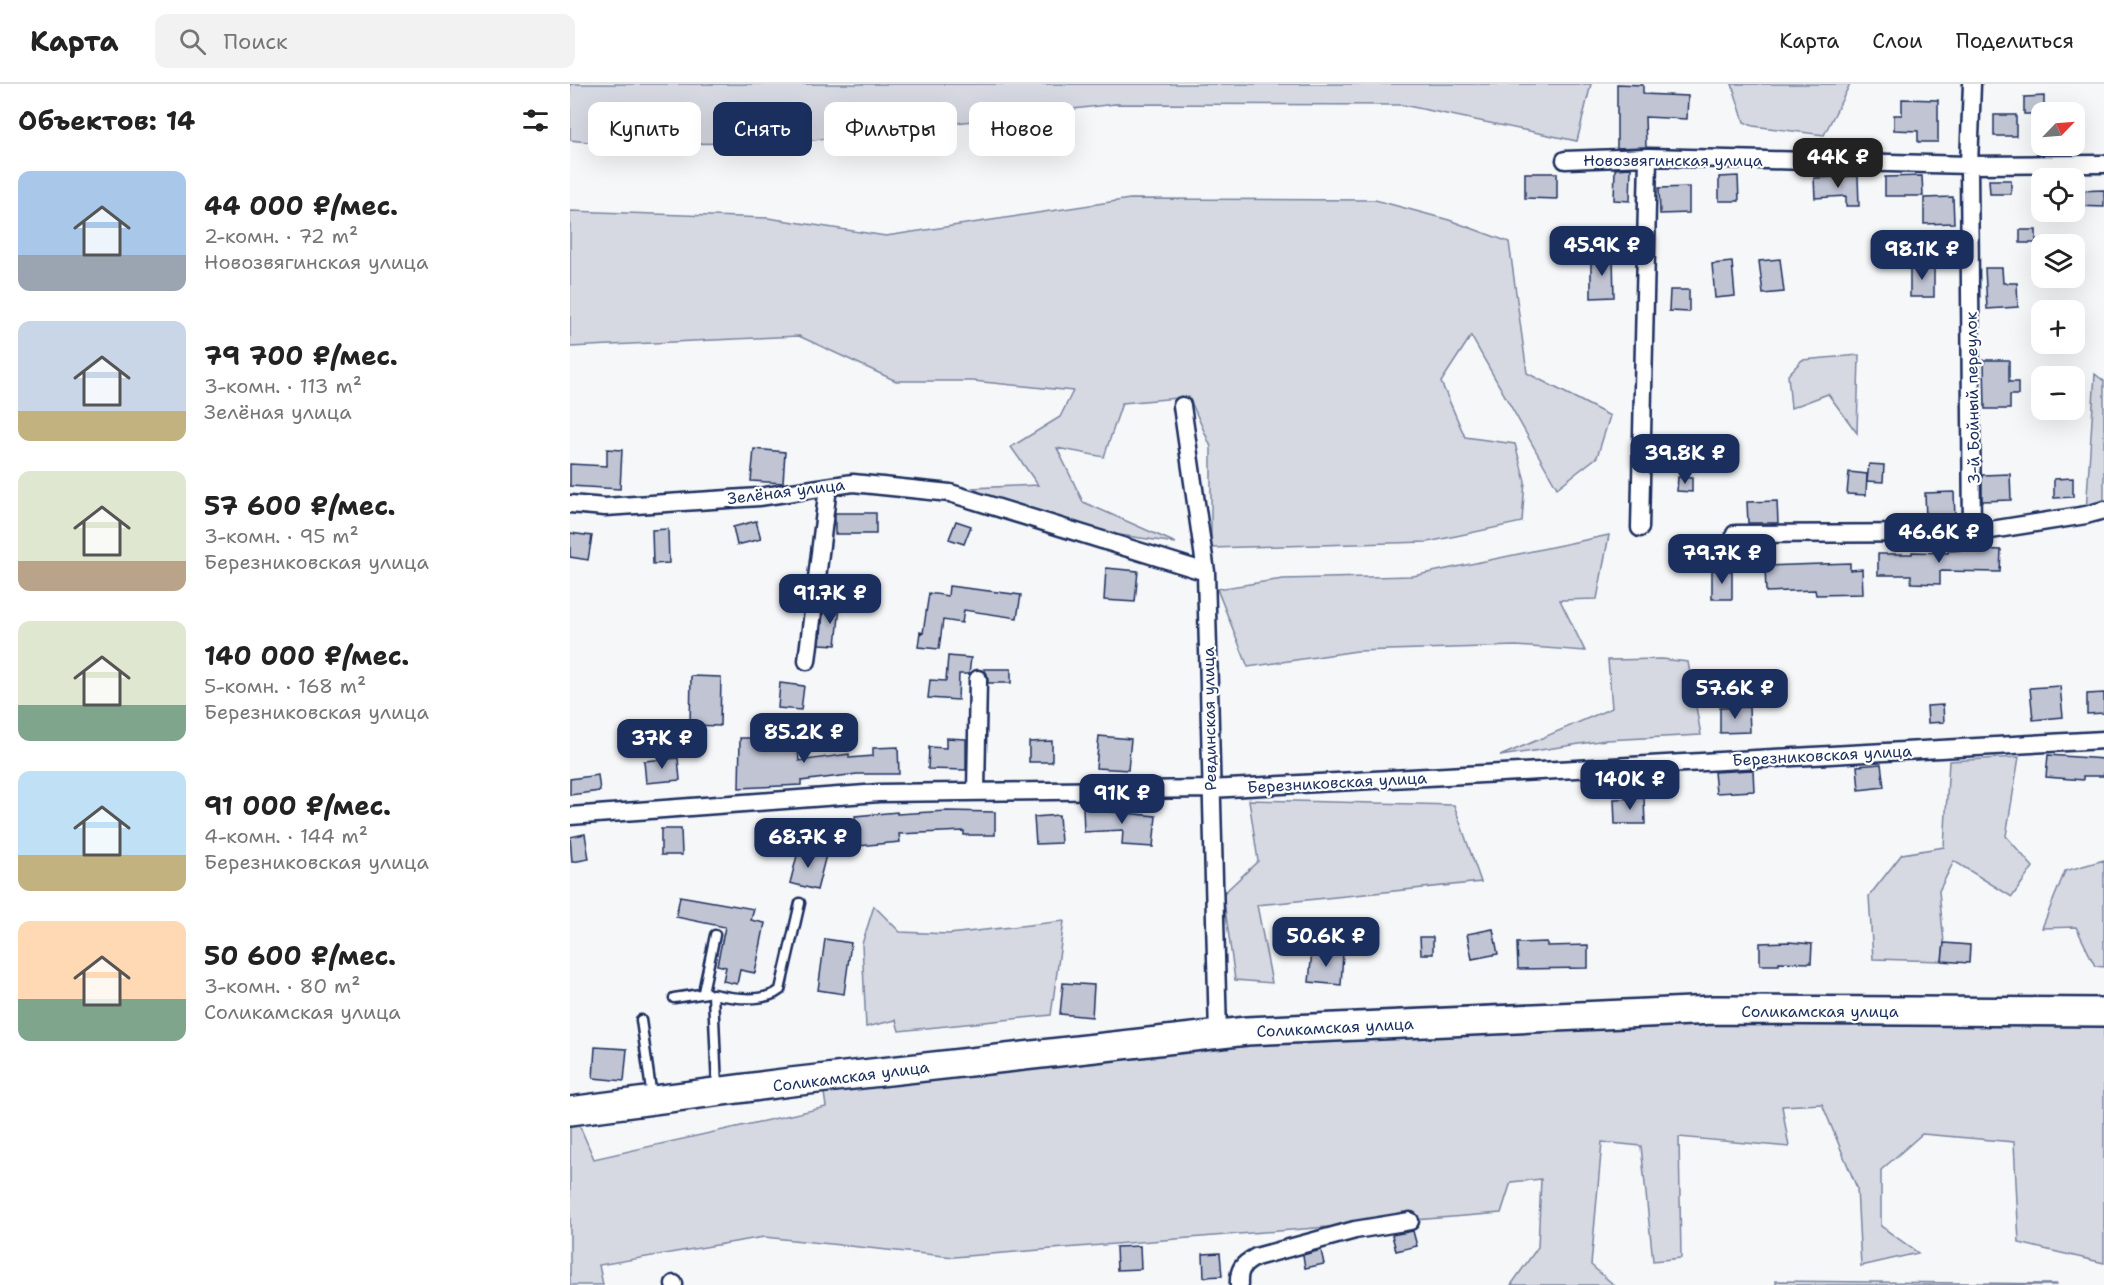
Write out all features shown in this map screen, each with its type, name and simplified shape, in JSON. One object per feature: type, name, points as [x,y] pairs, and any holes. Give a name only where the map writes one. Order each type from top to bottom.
[{"type":"main road","name":"Соликамская улица","points":[[570,1111],[1218,1034],[1270,1030],[1714,1010],[2104,1012]]},
{"type":"street","name":"3-й Бойный переулок","points":[[1972,84],[1969,165],[1972,533]]},
{"type":"street","name":"Новозвягинская улица","points":[[1566,160],[1648,158],[1969,165],[2104,164]]},
{"type":"street","points":[[1640,528],[1648,158]]},
{"type":"street","name":"Ревдинская улица","points":[[1182,406],[1206,572],[1218,1034]]},
{"type":"street","name":"Зелёная улица","points":[[570,504],[617,506],[759,496],[853,483],[950,493],[1206,572]]},
{"type":"street","points":[[807,661],[828,487]]},
{"type":"street","points":[[1735,534],[1972,533],[2086,515],[2104,510]]},
{"type":"street","points":[[976,792],[978,679]]},
{"type":"street","name":"Березниковская улица","points":[[570,816],[879,793],[1210,789],[2104,740]]},
{"type":"street","points":[[1239,1285],[1240,1268],[1256,1257],[1354,1230],[1410,1221]]},
{"type":"lane","points":[[674,998],[703,992],[736,999],[769,996],[780,990],[800,903]]},
{"type":"lane","points":[[703,992],[715,935]]},
{"type":"lane","points":[[713,994],[717,1092]]},
{"type":"lane","points":[[641,1020],[652,1100]]},
{"type":"shaded area","points":[[570,84],[1591,84],[1577,141],[1403,105],[1115,104],[1075,109],[1075,102],[969,102],[969,121],[957,123],[957,102],[824,102],[824,139],[812,140],[812,102],[713,102],[713,143],[701,143],[701,102],[588,102],[588,142],[570,140]]},
{"type":"shaded area","points":[[1732,84],[1850,84],[1824,135],[1753,126],[1744,122]]},
{"type":"shaded area","points":[[1130,199],[1375,200],[1449,220],[1509,242],[1527,373],[1610,416],[1597,457],[1557,488],[1471,336],[1441,382],[1465,437],[1515,444],[1525,481],[1522,522],[1428,542],[1211,548],[1211,447],[1189,397],[1122,403],[1104,457],[1057,448],[1083,502],[1176,543],[1077,529],[1004,508],[973,488],[1038,485],[1011,447],[1060,417],[1073,391],[973,381],[896,381],[799,336],[570,347],[570,211],[768,218],[886,236]]},
{"type":"shaded area","points":[[1859,355],[1857,433],[1828,394],[1791,408],[1788,375],[1802,360]]},
{"type":"shaded area","points":[[2095,374],[2104,381],[2104,506],[2086,512]]},
{"type":"shaded area","points":[[1609,535],[1597,599],[1560,600],[1585,651],[1516,646],[1357,651],[1248,667],[1217,589],[1283,579],[1413,576]]},
{"type":"shaded area","points":[[1662,659],[1688,662],[1701,735],[1606,740],[1500,756],[1612,708],[1608,660]]},
{"type":"shaded area","points":[[2019,757],[2006,836],[2033,867],[2012,897],[1954,861],[1939,891],[1944,943],[1942,961],[1873,959],[1869,896],[1902,854],[1944,847],[1949,761]]},
{"type":"shaded area","points":[[1249,800],[1454,805],[1481,882],[1257,905],[1272,983],[1235,980],[1223,894],[1258,861]]},
{"type":"shaded area","points":[[2104,860],[2104,967],[2095,966],[2076,927],[2042,928],[2065,871]]},
{"type":"shaded area","points":[[874,906],[900,932],[949,934],[1064,921],[1051,1015],[899,1031],[896,1020],[866,1027],[862,944]]},
{"type":"shaded area","points":[[1743,1024],[2104,1025],[2104,1263],[2019,1243],[2014,1142],[1922,1134],[1881,1170],[1881,1226],[1918,1253],[1861,1266],[1857,1188],[1822,1104],[1782,1106],[1789,1147],[1679,1137],[1681,1258],[1653,1261],[1641,1146],[1602,1142],[1591,1265],[1614,1285],[1511,1285],[1538,1247],[1541,1179],[1511,1182],[1501,1213],[954,1257],[764,1237],[599,1265],[603,1285],[570,1285],[570,1118],[576,1117],[594,1159],[826,1107],[823,1086],[1221,1045]]},
{"type":"shaded area","points":[[1776,1281],[2057,1284],[2057,1285],[1776,1285]]},
{"type":"building","points":[[1617,84],[1643,85],[1643,94],[1688,96],[1687,119],[1645,117],[1646,147],[1617,148]]},
{"type":"building","points":[[2044,96],[2044,102],[2031,102],[2031,114],[2024,114],[2024,97]]},
{"type":"building","points":[[1902,99],[1938,100],[1938,142],[1918,142],[1918,131],[1894,130],[1894,115],[1902,115]]},
{"type":"building","points":[[1994,115],[2016,115],[2016,136],[1994,136]]},
{"type":"building","points":[[1631,168],[1630,201],[1614,200],[1615,169]]},
{"type":"building","points":[[1525,173],[1557,173],[1557,199],[1525,198]]},
{"type":"building","points":[[1738,176],[1739,201],[1719,201],[1719,177]]},
{"type":"building","points":[[1858,176],[1859,206],[1846,206],[1846,196],[1815,198],[1814,178]]},
{"type":"building","points":[[1922,176],[1923,196],[1885,196],[1885,177]]},
{"type":"building","points":[[1989,180],[2011,180],[2011,194],[1990,194]]},
{"type":"building","points":[[1689,187],[1689,213],[1660,214],[1659,188]]},
{"type":"building","points":[[2104,190],[2104,207],[2085,206],[2085,191]]},
{"type":"building","points":[[1953,197],[1954,223],[1924,224],[1924,198]]},
{"type":"building","points":[[2020,230],[2036,230],[2036,234],[2031,234],[2031,243],[2020,243]]},
{"type":"building","points":[[1591,257],[1613,257],[1614,297],[1591,298]]},
{"type":"building","points":[[1780,259],[1784,292],[1763,294],[1759,261]]},
{"type":"building","points":[[1732,262],[1735,296],[1715,298],[1712,264]]},
{"type":"building","points":[[1910,265],[1934,265],[1934,297],[1910,297]]},
{"type":"building","points":[[1985,268],[2002,268],[2003,283],[2017,283],[2018,307],[1987,309]]},
{"type":"building","points":[[1670,290],[1689,290],[1689,312],[1669,311]]},
{"type":"building","points":[[1984,360],[2009,360],[2009,382],[2018,382],[2018,395],[2010,395],[2010,409],[1985,409]]},
{"type":"building","points":[[607,449],[622,450],[620,489],[570,486],[570,464],[607,466]]},
{"type":"building","points":[[754,449],[785,452],[783,483],[751,481]]},
{"type":"building","points":[[1869,464],[1884,465],[1883,482],[1867,481]]},
{"type":"building","points":[[1849,472],[1867,474],[1866,495],[1847,494]]},
{"type":"building","points":[[2010,474],[2011,500],[1982,501],[1982,475]]},
{"type":"building","points":[[1678,477],[1692,478],[1692,492],[1677,491]]},
{"type":"building","points":[[2073,478],[2073,497],[2054,498],[2054,479]]},
{"type":"building","points":[[1954,492],[1955,518],[1926,519],[1925,493]]},
{"type":"building","points":[[1777,501],[1778,523],[1748,523],[1747,502]]},
{"type":"building","points":[[835,513],[876,513],[876,534],[835,534]]},
{"type":"building","points":[[756,521],[761,539],[737,545],[733,527]]},
{"type":"building","points":[[956,521],[971,526],[964,544],[949,539]]},
{"type":"building","points":[[668,529],[669,563],[653,564],[652,530]]},
{"type":"building","points":[[570,533],[592,536],[588,560],[570,557]]},
{"type":"building","points":[[2001,550],[2000,572],[1940,571],[1940,584],[1911,583],[1911,575],[1878,575],[1878,554],[1948,553],[1948,551]]},
{"type":"building","points":[[1850,563],[1850,570],[1862,569],[1863,594],[1816,595],[1815,590],[1766,592],[1765,566]]},
{"type":"building","points":[[1106,568],[1138,571],[1135,602],[1104,600]]},
{"type":"building","points":[[1712,570],[1732,571],[1732,599],[1712,599]]},
{"type":"building","points":[[949,586],[1021,595],[1017,618],[964,610],[962,623],[943,620],[939,649],[918,647],[920,632],[923,633],[929,593],[948,596]]},
{"type":"building","points":[[824,604],[840,606],[836,645],[820,644]]},
{"type":"building","points":[[948,656],[971,658],[969,674],[959,674],[958,700],[928,698],[930,680],[946,681]]},
{"type":"building","points":[[984,669],[1011,669],[1011,683],[988,683]]},
{"type":"building","points":[[691,676],[721,677],[720,726],[690,725]]},
{"type":"building","points":[[780,683],[804,686],[801,710],[778,708]]},
{"type":"building","points":[[2060,686],[2063,717],[2033,720],[2030,688]]},
{"type":"building","points":[[2104,693],[2104,713],[2087,714],[2087,694]]},
{"type":"building","points":[[1943,705],[1944,722],[1928,723],[1927,706]]},
{"type":"building","points":[[1749,707],[1750,732],[1720,733],[1720,708]]},
{"type":"building","points":[[797,736],[799,761],[849,754],[849,758],[873,756],[873,748],[898,747],[899,774],[857,774],[801,781],[801,785],[739,788],[740,738]]},
{"type":"building","points":[[1099,736],[1131,739],[1128,770],[1096,768]]},
{"type":"building","points":[[946,738],[966,739],[966,770],[928,769],[929,747],[946,748]]},
{"type":"building","points":[[1052,741],[1052,762],[1029,762],[1029,742]]},
{"type":"building","points":[[2048,755],[2104,759],[2104,776],[2083,776],[2083,780],[2046,777]]},
{"type":"building","points":[[678,758],[680,780],[646,783],[644,761]]},
{"type":"building","points":[[1881,764],[1884,787],[1859,790],[1857,766]]},
{"type":"building","points":[[1753,770],[1754,791],[1716,793],[1714,772]]},
{"type":"building","points":[[598,775],[600,791],[570,795],[570,779]]},
{"type":"building","points":[[1644,798],[1645,824],[1615,824],[1614,799]]},
{"type":"building","points":[[1103,806],[1104,811],[1156,816],[1153,847],[1122,845],[1123,830],[1084,832],[1083,807]]},
{"type":"building","points":[[947,811],[995,812],[995,835],[964,835],[964,831],[899,834],[900,842],[858,846],[855,816]]},
{"type":"building","points":[[1059,815],[1061,843],[1036,844],[1034,817]]},
{"type":"building","points":[[661,829],[681,829],[682,855],[661,855]]},
{"type":"building","points":[[585,834],[589,859],[572,862],[570,837]]},
{"type":"building","points":[[799,848],[826,855],[817,890],[790,883]]},
{"type":"building","points":[[680,896],[754,909],[751,920],[765,923],[755,973],[740,970],[737,984],[723,981],[726,967],[717,965],[725,927],[676,917]]},
{"type":"building","points":[[1493,929],[1498,954],[1472,959],[1467,934]]},
{"type":"building","points":[[1420,937],[1433,937],[1433,954],[1421,954]]},
{"type":"building","points":[[825,939],[851,943],[844,994],[818,990]]},
{"type":"building","points":[[1547,942],[1547,946],[1588,945],[1588,968],[1518,969],[1517,943]]},
{"type":"building","points":[[1760,943],[1812,944],[1811,963],[1779,962],[1779,965],[1760,965]]},
{"type":"building","points":[[1944,943],[1970,945],[1969,963],[1942,961]]},
{"type":"building","points":[[1312,951],[1343,953],[1341,985],[1309,982]]},
{"type":"building","points":[[1063,983],[1094,985],[1092,1017],[1060,1014]]},
{"type":"building","points":[[595,1047],[627,1049],[624,1081],[593,1078]]},
{"type":"building","points":[[1413,1231],[1417,1246],[1396,1251],[1392,1235]]},
{"type":"building","points":[[1140,1246],[1141,1269],[1117,1270],[1116,1247]]},
{"type":"building","points":[[1321,1250],[1324,1264],[1305,1268],[1303,1255]]},
{"type":"building","points":[[1220,1253],[1222,1276],[1204,1277],[1203,1254]]}]
